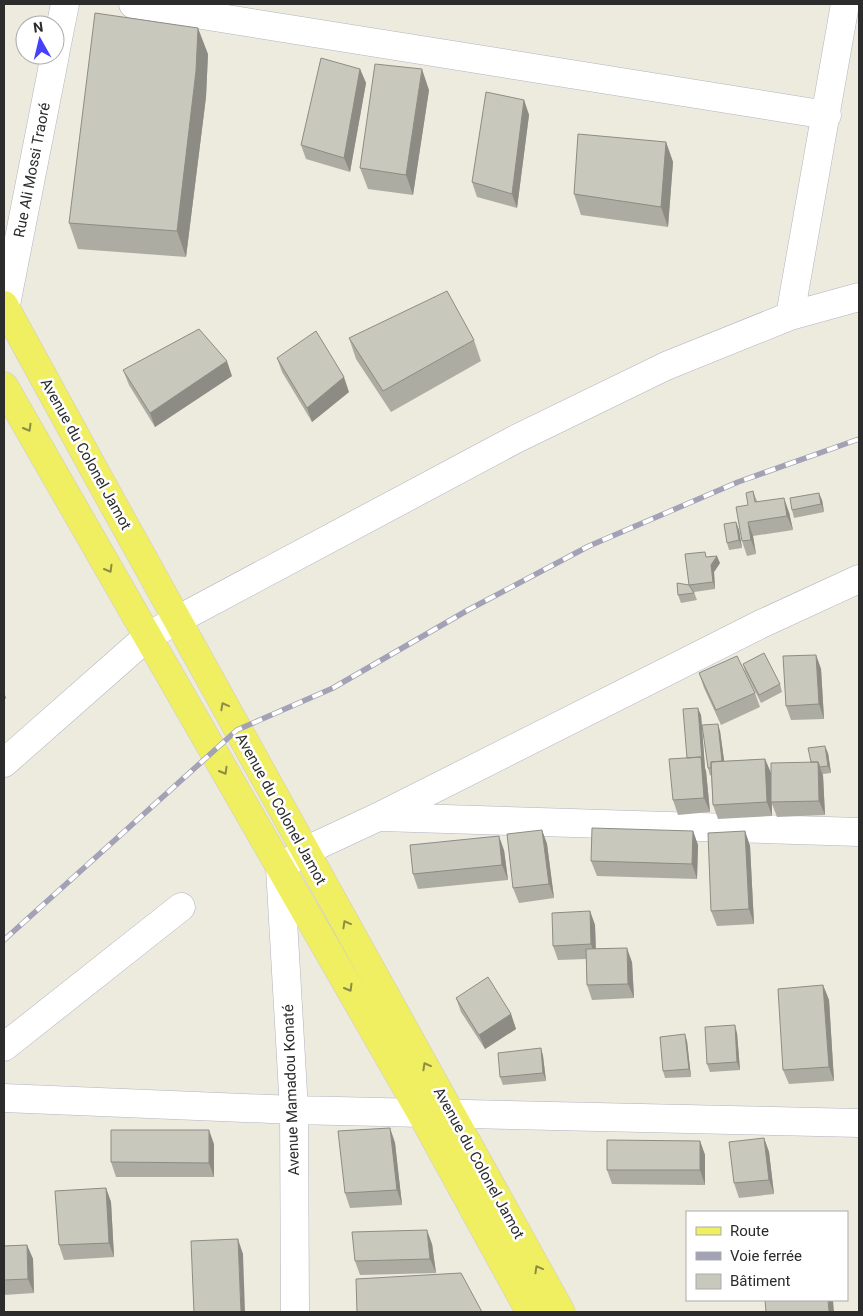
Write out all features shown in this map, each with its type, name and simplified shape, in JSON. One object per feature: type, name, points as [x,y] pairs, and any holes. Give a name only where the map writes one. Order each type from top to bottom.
[{"type":"main road","name":"Avenue du Colonel Jamot","points":[[4,310],[453,1114],[561,1312]]},
{"type":"main road","name":"Avenue du Colonel Jamot","points":[[4,386],[421,1113],[530,1312]]},
{"type":"street","points":[[133,4],[827,115]]},
{"type":"street","points":[[790,316],[827,115],[845,4]]},
{"type":"street","name":"Rue Ali Mossi Traoré","points":[[4,310],[53,65]]},
{"type":"street","points":[[4,763],[147,637],[177,620],[514,440],[666,366],[790,316],[859,297]]},
{"type":"street","points":[[280,868],[305,851],[378,817],[761,624],[859,579]]},
{"type":"street","points":[[378,817],[859,832]]},
{"type":"street","name":"Avenue Mamadou Konaté","points":[[280,868],[294,1110],[295,1312]]},
{"type":"street","points":[[4,1047],[182,907]]},
{"type":"street","points":[[4,1098],[294,1110],[859,1123]]},
{"type":"building","points":[[95,13],[198,28],[196,71],[177,231],[69,223]]},
{"type":"building","points":[[321,58],[360,69],[344,158],[301,145]]},
{"type":"building","points":[[375,64],[422,69],[406,175],[360,168]]},
{"type":"building","points":[[486,92],[524,100],[512,194],[472,182]]},
{"type":"building","points":[[578,134],[666,142],[661,207],[574,194]]},
{"type":"building","points":[[447,291],[474,340],[383,391],[349,338]]},
{"type":"building","points":[[199,329],[227,361],[150,413],[123,370]]},
{"type":"building","points":[[316,331],[344,377],[307,408],[277,358]]},
{"type":"building","points":[[753,491],[755,502],[784,498],[787,516],[748,522],[751,540],[742,541],[736,507],[748,505],[746,493]]},
{"type":"building","points":[[819,493],[821,504],[792,510],[790,498]]},
{"type":"building","points":[[736,522],[739,540],[727,543],[724,524]]},
{"type":"building","points":[[705,552],[706,557],[717,556],[711,565],[713,582],[689,585],[685,554]]},
{"type":"building","points":[[677,583],[689,585],[694,593],[678,595]]},
{"type":"building","points":[[764,653],[780,684],[759,695],[743,664]]},
{"type":"building","points":[[816,655],[819,704],[786,706],[783,656]]},
{"type":"building","points":[[737,656],[755,693],[716,710],[699,673]]},
{"type":"building","points":[[698,708],[702,760],[701,757],[687,758],[683,709]]},
{"type":"building","points":[[718,724],[722,761],[711,762],[711,768],[708,768],[702,725]]},
{"type":"building","points":[[825,746],[828,766],[820,767],[818,762],[811,762],[808,748]]},
{"type":"building","points":[[701,757],[704,798],[673,800],[669,759]]},
{"type":"building","points":[[765,759],[767,802],[713,805],[711,762]]},
{"type":"building","points":[[818,762],[819,801],[771,802],[771,763]]},
{"type":"building","points":[[592,828],[693,831],[692,864],[591,861]]},
{"type":"building","points":[[542,830],[549,884],[513,888],[507,834]]},
{"type":"building","points":[[745,831],[749,909],[711,911],[708,833]]},
{"type":"building","points":[[499,836],[502,865],[413,874],[410,845]]},
{"type":"building","points":[[590,911],[591,944],[553,946],[552,913]]},
{"type":"building","points":[[627,948],[628,984],[587,985],[586,949]]},
{"type":"building","points":[[488,977],[511,1014],[479,1035],[456,998]]},
{"type":"building","points":[[823,985],[829,1067],[783,1070],[778,989]]},
{"type":"building","points":[[735,1025],[737,1062],[707,1064],[705,1027]]},
{"type":"building","points":[[685,1034],[689,1069],[663,1071],[660,1037]]},
{"type":"building","points":[[541,1048],[543,1073],[500,1077],[498,1053]]},
{"type":"building","points":[[390,1128],[397,1190],[345,1193],[338,1131]]},
{"type":"building","points":[[111,1130],[209,1130],[209,1163],[111,1162]]},
{"type":"building","points":[[764,1138],[769,1180],[734,1183],[729,1142]]},
{"type":"building","points":[[607,1140],[700,1141],[700,1170],[607,1170]]},
{"type":"building","points":[[106,1188],[109,1243],[59,1245],[55,1191]]},
{"type":"building","points":[[427,1230],[430,1259],[355,1261],[352,1232]]},
{"type":"building","points":[[238,1239],[241,1312],[194,1312],[191,1241]]},
{"type":"building","points":[[27,1245],[28,1279],[4,1280],[4,1246]]},
{"type":"building","points":[[461,1273],[482,1312],[357,1312],[356,1279]]},
{"type":"building","points":[[765,1301],[828,1301],[829,1312],[766,1312]]},
{"type":"railway","points":[[4,940],[237,730],[333,688],[468,610],[589,546],[738,482],[859,439]]}]
